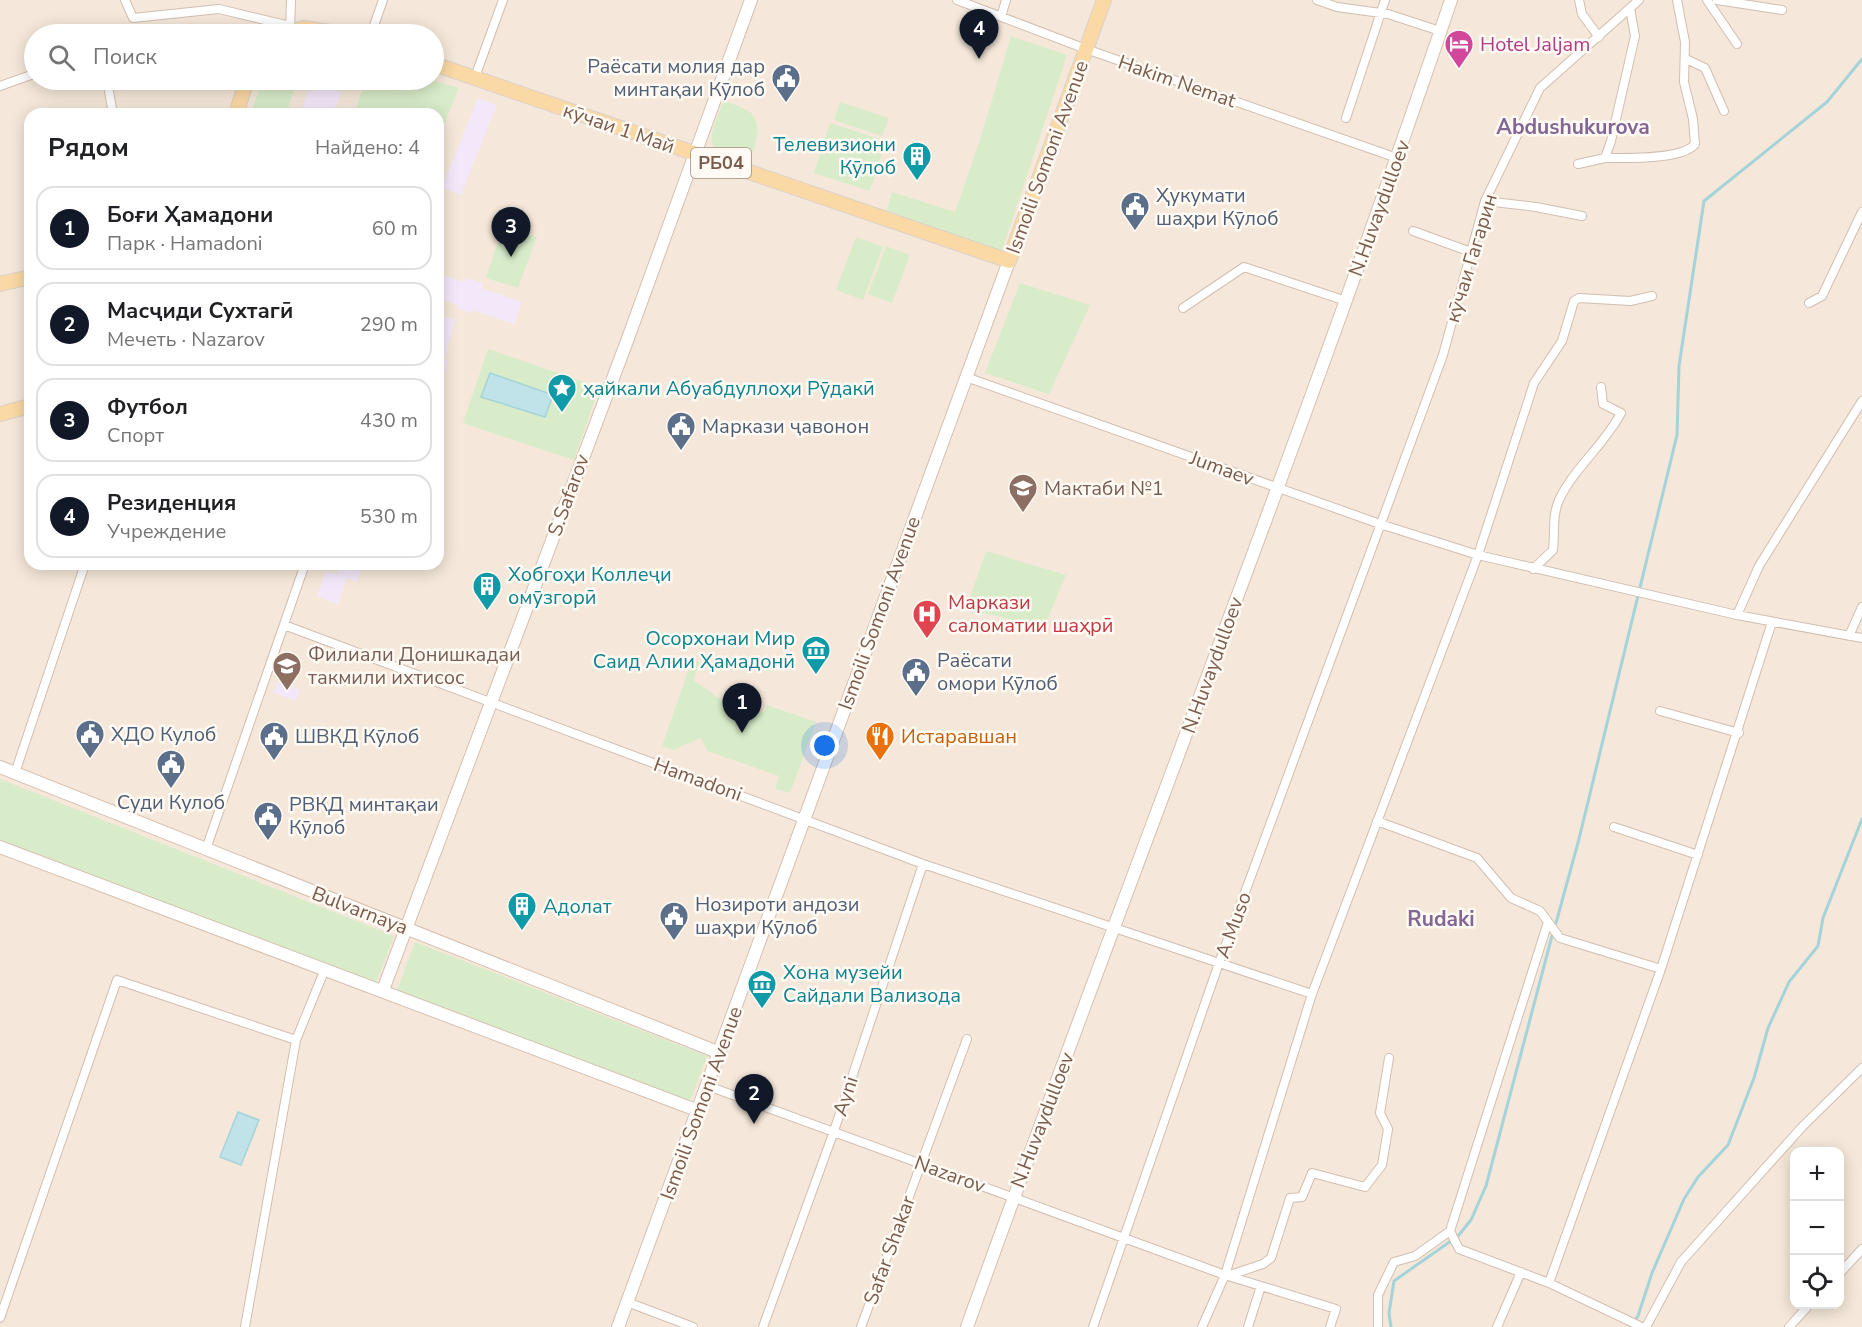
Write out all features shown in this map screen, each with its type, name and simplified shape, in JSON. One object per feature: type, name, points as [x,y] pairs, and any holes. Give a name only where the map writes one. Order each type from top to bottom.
[{"type":"main road","name":"Ismoili Somoni Avenue","points":[[1009,261],[1104,0]]},
{"type":"main road","name":"кӯчаи 1 Май","points":[[444,67],[1009,261]]},
{"type":"main road","points":[[238,108],[244,90]]},
{"type":"main road","points":[[0,284],[24,278]]},
{"type":"main road","points":[[0,414],[24,408]]},
{"type":"street","points":[[125,0],[133,18],[219,9],[266,24]]},
{"type":"street","points":[[289,24],[291,0]]},
{"type":"street","points":[[375,24],[383,0]]},
{"type":"street","points":[[475,77],[503,0]]},
{"type":"street","name":"S.Safarov","points":[[382,990],[407,929],[627,341],[751,0]]},
{"type":"street","name":"Hakim Nemat","points":[[957,0],[1086,49],[1397,158]]},
{"type":"street","points":[[1001,17],[1006,0]]},
{"type":"street","points":[[1317,0],[1337,7],[1380,13],[1440,31]]},
{"type":"street","points":[[1346,118],[1385,0]]},
{"type":"street","name":"N.Huvaydulloev","points":[[967,1327],[1278,488],[1397,158],[1451,0]]},
{"type":"street","points":[[1579,0],[1582,14],[1599,37]]},
{"type":"street","name":"кӯчаи Гагарин","points":[[1380,524],[1443,355],[1485,201],[1540,88],[1639,0]]},
{"type":"street","points":[[1578,164],[1605,158],[1644,158],[1692,149],[1695,144],[1693,119],[1683,82],[1686,59],[1677,0]]},
{"type":"street","points":[[1707,0],[1737,44]]},
{"type":"street","points":[[1717,0],[1782,10]]},
{"type":"street","points":[[1605,158],[1635,36],[1630,8]]},
{"type":"street","points":[[1686,59],[1705,68],[1724,111]]},
{"type":"street","points":[[0,86],[24,78]]},
{"type":"street","points":[[109,90],[112,108]]},
{"type":"street","points":[[1485,201],[1536,207],[1582,216]]},
{"type":"street","points":[[1809,303],[1822,296],[1862,212]]},
{"type":"street","points":[[1413,231],[1471,252]]},
{"type":"street","name":"Ismoili Somoni Avenue","points":[[618,1327],[699,1111],[803,817],[1009,261]]},
{"type":"street","points":[[1182,308],[1244,267],[1346,301]]},
{"type":"street","points":[[1202,1327],[1226,1275],[1312,994],[1478,555],[1534,383],[1562,341],[1574,301],[1579,298],[1630,301],[1652,296]]},
{"type":"street","name":"Jumaev","points":[[966,377],[1380,524],[1478,555],[1737,615],[1862,638]]},
{"type":"street","points":[[1533,569],[1553,550],[1553,522],[1559,500],[1594,450],[1610,433],[1621,412],[1603,404],[1601,387]]},
{"type":"street","points":[[1737,615],[1759,566],[1862,401]]},
{"type":"street","name":"A.Muso","points":[[1093,1327],[1219,963],[1380,524]]},
{"type":"street","points":[[15,773],[83,570]]},
{"type":"street","points":[[206,849],[303,570]]},
{"type":"street","points":[[1849,636],[1862,607]]},
{"type":"street","points":[[1549,1283],[1661,969],[1772,622]]},
{"type":"street","name":"Hamadoni","points":[[284,625],[803,817],[923,864],[1312,994]]},
{"type":"street","points":[[1660,711],[1738,734]]},
{"type":"street","name":"Bulvarnaya","points":[[0,767],[720,1053]]},
{"type":"street","points":[[1377,822],[1477,858],[1511,898],[1540,911],[1560,938],[1661,969]]},
{"type":"street","points":[[1614,827],[1698,855]]},
{"type":"street","points":[[0,848],[699,1111]]},
{"type":"street","name":"Ayni","points":[[763,1327],[834,1131],[923,864]]},
{"type":"street","points":[[1378,1327],[1378,1295],[1394,1262],[1415,1256],[1450,1231],[1548,922]]},
{"type":"street","points":[[245,1327],[296,1040],[325,969]]},
{"type":"street","points":[[0,1318],[117,981],[296,1040]]},
{"type":"street","name":"Safar Shakar","points":[[861,1327],[967,1039]]},
{"type":"street","points":[[1226,1275],[1263,1264],[1271,1258],[1290,1198],[1302,1197],[1312,1173],[1365,1187],[1382,1165],[1389,1129],[1380,1113],[1389,1058]]},
{"type":"street","points":[[1450,1231],[1459,1249],[1549,1283],[1642,1326],[1681,1262],[1802,1127],[1862,1068]]},
{"type":"street","name":"Nazarov","points":[[708,1086],[1124,1239],[1336,1310],[1330,1327]]},
{"type":"street","points":[[1844,1268],[1862,1249]]},
{"type":"street","points":[[1497,1327],[1521,1272]]},
{"type":"street","points":[[1248,1327],[1261,1286]]},
{"type":"street","points":[[627,1302],[693,1327]]},
{"type":"street","points":[[1789,1327],[1806,1309]]},
{"type":"shaded area","points":[[0,0],[1862,0],[1862,1327],[0,1327]]},
{"type":"shaded area","points":[[308,90],[341,92],[335,108],[302,108]]},
{"type":"shaded area","points":[[478,98],[497,105],[461,195],[444,188],[444,182]]},
{"type":"shaded area","points":[[447,276],[465,282],[467,278],[483,284],[481,288],[522,302],[514,324],[473,310],[471,313],[444,300],[444,278]]},
{"type":"shaded area","points":[[444,316],[455,320],[444,360]]},
{"type":"shaded area","points":[[444,360],[448,361],[444,372]]},
{"type":"shaded area","points":[[339,570],[362,570],[357,582],[347,578],[338,604],[317,596],[326,571],[337,575]]},
{"type":"shaded area","name":"Филиали Донишкадаи такмили ихтисос","points":[[277,682],[300,690],[296,701],[273,692]]},
{"type":"green space","points":[[1011,36],[1067,55],[1001,253],[887,211],[892,192],[955,212],[980,140]]},
{"type":"green space","points":[[444,84],[459,88],[444,124],[444,108],[356,108],[362,90],[444,90]]},
{"type":"green space","points":[[259,90],[294,90],[288,108],[252,108]]},
{"type":"green space","points":[[724,100],[747,110],[755,118],[758,131],[749,166],[722,155],[712,143],[714,126]]},
{"type":"green space","points":[[840,102],[889,118],[882,136],[834,120]]},
{"type":"green space","points":[[830,123],[886,141],[870,191],[814,173]]},
{"type":"green space","points":[[503,227],[537,237],[518,288],[486,278]]},
{"type":"green space","points":[[856,237],[883,247],[863,300],[836,290]]},
{"type":"green space","points":[[886,246],[910,255],[892,303],[868,294]]},
{"type":"green space","points":[[1020,283],[1090,305],[1049,394],[985,373]]},
{"type":"green space","points":[[488,349],[599,387],[574,460],[463,423]]},
{"type":"green space","points":[[986,551],[1066,575],[1044,627],[966,609]]},
{"type":"green space","points":[[692,660],[700,662],[693,680],[735,709],[749,704],[764,713],[767,705],[816,722],[790,793],[775,789],[779,776],[707,751],[701,738],[673,750],[662,746]]},
{"type":"green space","points":[[0,779],[394,936],[376,983],[0,840]]},
{"type":"green space","points":[[415,942],[707,1056],[690,1101],[397,991]]},
{"type":"water","points":[[490,373],[553,395],[545,417],[481,397]]},
{"type":"water","points":[[238,1112],[259,1120],[241,1165],[220,1157]]},
{"type":"waterway","points":[[1556,923],[1579,839],[1677,435],[1679,366],[1704,201],[1827,102],[1862,59]]},
{"type":"waterway","points":[[1630,1327],[1638,1316],[1652,1273],[1684,1199],[1698,1177],[1728,1145],[1754,1078],[1768,1028],[1789,982],[1818,946],[1823,918],[1862,819]]},
{"type":"waterway","points":[[1391,1327],[1389,1313],[1394,1281],[1458,1236],[1471,1220],[1486,1186],[1552,936]]},
{"type":"place","name":"Резиденция","points":[[979,59]]},
{"type":"place","name":"Hotel Jaljam","points":[[1459,70]]},
{"type":"place","name":"Раёсати молия дар минтақаи Кӯлоб","points":[[786,104]]},
{"type":"place","name":"Телевизиони Кӯлоб","points":[[917,182]]},
{"type":"place","name":"Ҳукумати шаҳри Кӯлоб","points":[[1135,232]]},
{"type":"place","name":"Футбол","points":[[511,257]]},
{"type":"place","name":"ҳайкали Абуабдуллоҳи Рӯдакӣ","points":[[562,414]]},
{"type":"place","name":"Маркази ҷавонон","points":[[681,452]]},
{"type":"place","name":"Мактаби №1","points":[[1023,514]]},
{"type":"place","name":"Хобгоҳи Коллеҷи омӯзгорӣ","points":[[487,612]]},
{"type":"place","name":"Маркази саломатии шаҳрӣ","points":[[927,640]]},
{"type":"place","name":"Осорхонаи Мир Саид Алии Ҳамадонӣ","points":[[816,676]]},
{"type":"place","name":"Филиали Донишкадаи такмили ихтисос","points":[[287,692]]},
{"type":"place","name":"Раёсати омори Кӯлоб","points":[[916,698]]},
{"type":"place","name":"Боғи Ҳамадони","points":[[742,733]]},
{"type":"place","name":"ХДО Кулоб","points":[[90,760]]},
{"type":"place","name":"ШВКД Кӯлоб","points":[[274,762]]},
{"type":"place","name":"Истаравшан","points":[[880,762]]},
{"type":"place","name":"Суди Кулоб","points":[[171,790]]},
{"type":"place","name":"РВКД минтақаи Кӯлоб","points":[[268,842]]},
{"type":"place","name":"Адолат","points":[[522,932]]},
{"type":"place","name":"Нозироти андози шаҳри Кӯлоб","points":[[674,942]]},
{"type":"place","name":"Хона музейи Сайдали Вализода","points":[[762,1010]]},
{"type":"place","name":"Масҷиди Сухтагӣ","points":[[754,1124]]},
{"type":"district","name":"Abdushukurova","points":[[1573,127]]},
{"type":"district","name":"Rudaki","points":[[1441,919]]}]
